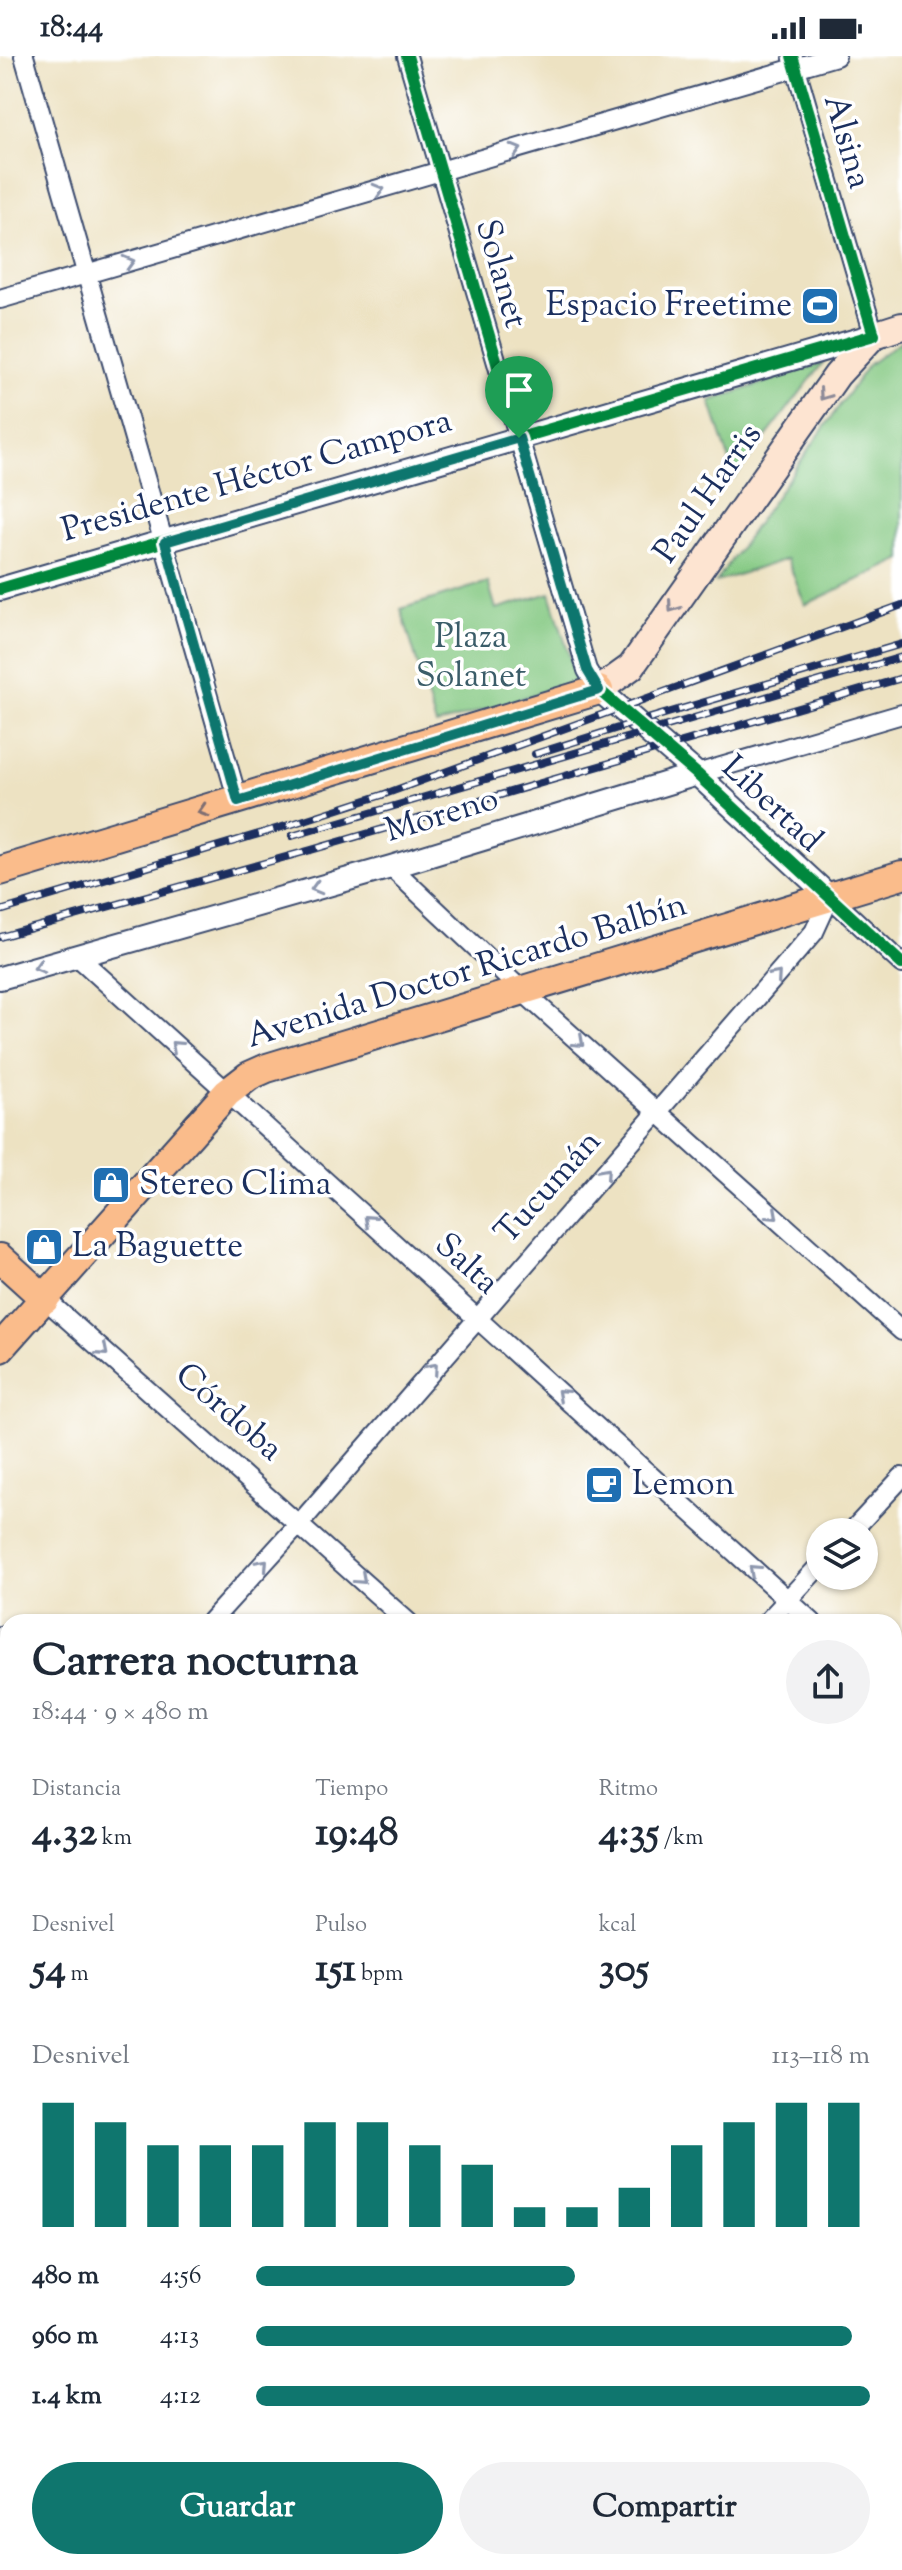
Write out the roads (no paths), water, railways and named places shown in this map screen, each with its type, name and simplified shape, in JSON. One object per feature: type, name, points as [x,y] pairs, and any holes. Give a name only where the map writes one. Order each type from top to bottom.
[{"type":"main road","name":"Presidente Héctor Campora","points":[[874,335],[902,326]]},
{"type":"main road","name":"Paul Harris","points":[[599,690],[631,667],[837,375],[874,335]]},
{"type":"main road","points":[[0,871],[599,690]]},
{"type":"main road","name":"Avenida Doctor Ricardo Balbín","points":[[0,1348],[227,1093],[249,1076],[902,875]]},
{"type":"main road","name":"Córdoba","points":[[0,1258],[45,1299]]},
{"type":"street","points":[[24,56],[238,801]]},
{"type":"street","name":"Solanet","points":[[407,56],[587,670],[599,690]]},
{"type":"street","points":[[0,299],[441,172],[794,62],[836,56]]},
{"type":"street","name":"Alsina","points":[[794,62],[874,335]]},
{"type":"street","name":"Presidente Héctor Campora","points":[[0,589],[874,335]]},
{"type":"street","name":"Libertad","points":[[599,690],[697,774],[902,964]]},
{"type":"street","name":"Moreno","points":[[0,978],[391,867],[697,774],[901,718]]},
{"type":"street","points":[[391,867],[521,990],[902,1331]]},
{"type":"street","name":"Tucumán","points":[[217,1614],[814,932],[830,897]]},
{"type":"street","name":"Salta","points":[[77,956],[803,1614]]},
{"type":"street","name":"Córdoba","points":[[45,1299],[399,1614]]},
{"type":"street","points":[[864,1518],[902,1477]]},
{"type":"street","points":[[774,1614],[806,1580]]},
{"type":"railway","points":[[0,911],[382,795],[902,605]]},
{"type":"railway","points":[[535,754],[902,644]]},
{"type":"railway","points":[[292,836],[902,657]]},
{"type":"railway","points":[[0,937],[902,678]]},
{"type":"place","name":"Espacio Freetime","points":[[820,306]]},
{"type":"place","name":"Stereo Clima","points":[[111,1185]]},
{"type":"place","name":"La Baguette","points":[[44,1247]]},
{"type":"place","name":"Lemon","points":[[604,1485]]},
{"type":"park label","name":"Plaza Solanet","points":[[471,658]]}]
